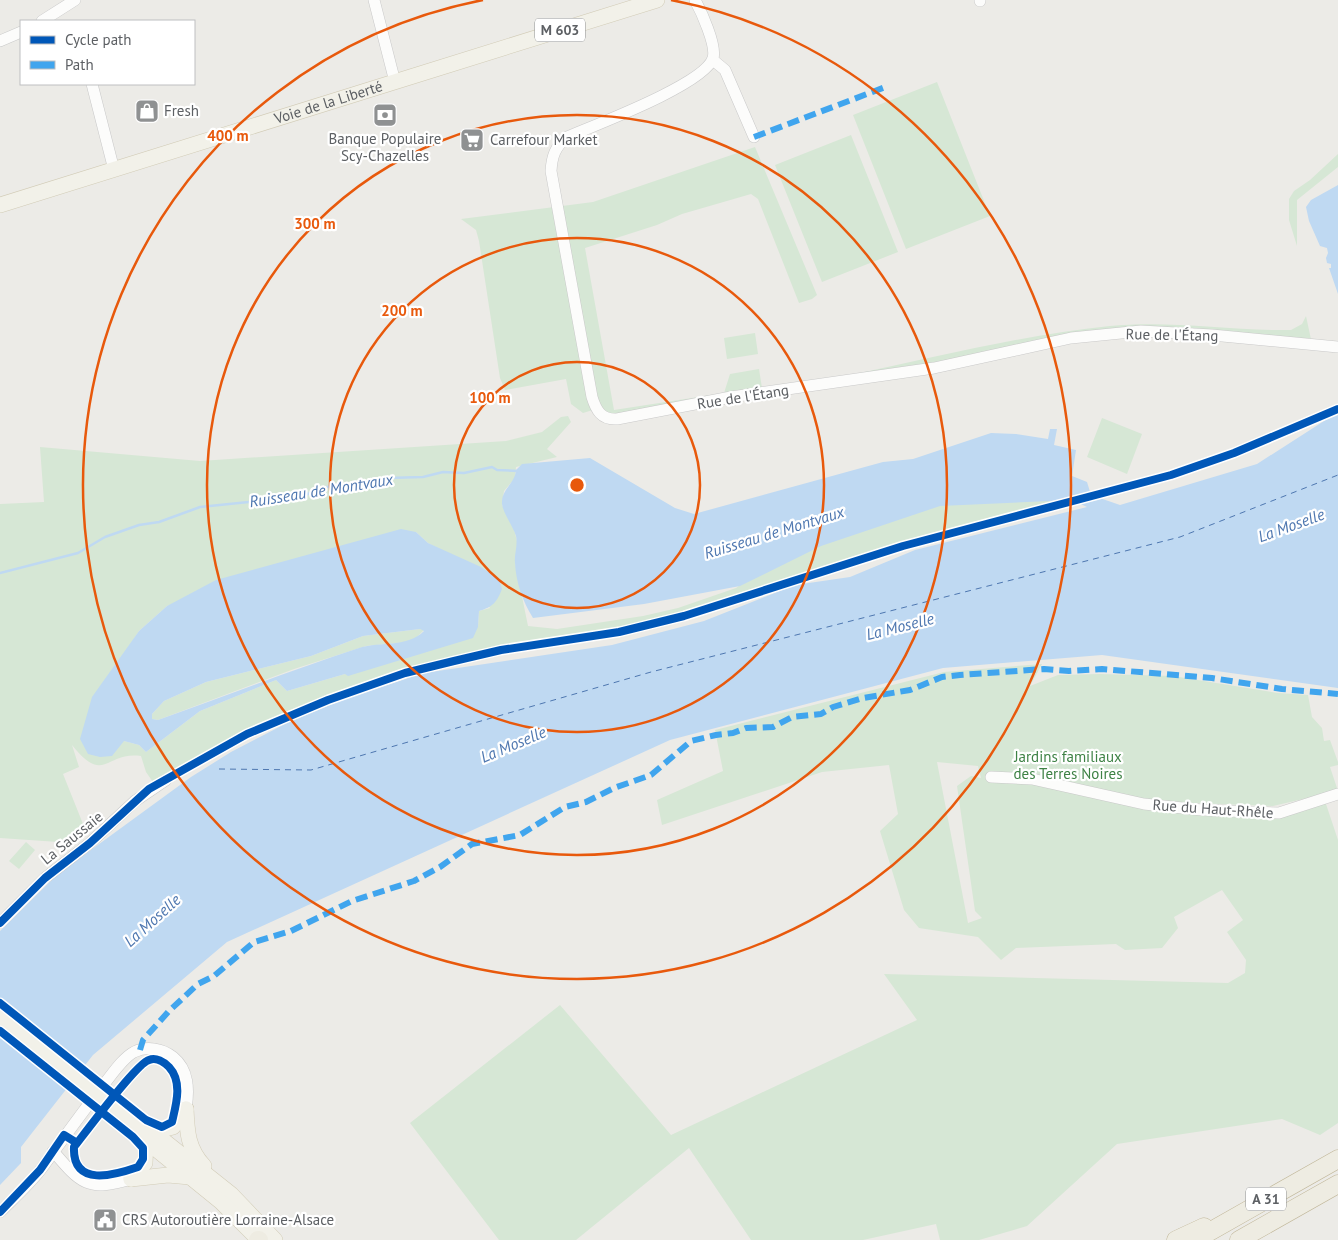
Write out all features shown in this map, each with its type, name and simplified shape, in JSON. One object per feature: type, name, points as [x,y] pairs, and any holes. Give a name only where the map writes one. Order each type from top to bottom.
[{"type":"highway","name":"A 31","points":[[1194,1240],[1338,1160]]},
{"type":"highway","name":"A 31","points":[[1239,1240],[1338,1184]]},
{"type":"highway","points":[[1176,1240],[1273,1196]]},
{"type":"main road","name":"Voie de la Liberté","points":[[0,205],[657,0]]},
{"type":"main road","points":[[0,1009],[144,1132],[190,1177],[221,1202],[258,1240]]},
{"type":"main road","points":[[0,1024],[144,1132],[231,1194]]},
{"type":"main road","points":[[144,1132],[166,1130],[173,1127],[186,1109]]},
{"type":"main road","points":[[186,1109],[187,1136],[191,1149],[198,1159],[275,1240]]},
{"type":"main road","points":[[131,1179],[145,1163],[144,1132]]},
{"type":"main road","points":[[131,1179],[168,1175],[190,1177]]},
{"type":"street","points":[[46,20],[62,16],[75,0]]},
{"type":"street","points":[[374,0],[395,82]]},
{"type":"street","points":[[695,0],[713,45],[713,60],[725,70],[754,137]]},
{"type":"street","points":[[0,41],[20,32]]},
{"type":"street","name":"Rue de l'Étang","points":[[713,60],[698,75],[656,98],[567,137],[557,147],[552,158],[551,171],[592,397],[598,412],[604,417],[617,419],[731,397],[934,368],[1051,342],[1141,331],[1212,335],[1338,347]]},
{"type":"street","points":[[92,85],[114,170]]},
{"type":"street","name":"Rue du Haut-Rhêle","points":[[991,777],[1032,779],[1144,804],[1202,810],[1279,813],[1338,794]]},
{"type":"street","name":"La Saussaie","points":[[0,923],[45,878],[90,843],[135,801],[166,780]]},
{"type":"street","points":[[0,1212],[40,1170],[114,1071],[133,1053],[140,1050],[160,1050],[178,1061],[186,1076],[186,1109]]},
{"type":"street","points":[[53,1151],[70,1172],[89,1186],[110,1185],[131,1179]]},
{"type":"green space","points":[[937,82],[990,216],[906,249],[853,115]]},
{"type":"green space","points":[[851,135],[898,252],[822,282],[775,165]]},
{"type":"green space","points":[[755,147],[817,295],[812,299],[799,303],[758,199],[751,194],[682,214],[657,225],[585,248],[614,410],[724,393],[730,374],[759,369],[762,388],[617,419],[596,409],[583,413],[571,404],[566,379],[505,390],[500,378],[479,241],[476,230],[461,219],[593,202]]},
{"type":"green space","points":[[1338,154],[1338,167],[1297,200],[1297,246],[1289,220],[1289,199],[1294,191],[1310,180]]},
{"type":"green space","points":[[1306,316],[1312,344],[1141,331],[846,376],[1010,341],[1077,330],[1133,324],[1155,324],[1291,330],[1302,324]]},
{"type":"green space","points":[[755,333],[758,354],[727,359],[724,338]]},
{"type":"green space","points":[[568,416],[571,422],[547,449],[557,457],[516,467],[515,478],[504,491],[502,505],[513,525],[518,545],[515,562],[528,626],[557,629],[643,616],[678,608],[736,588],[799,542],[915,494],[1061,498],[1064,505],[903,546],[653,624],[615,632],[500,650],[403,674],[279,719],[239,738],[166,780],[153,782],[146,772],[141,756],[129,756],[99,765],[83,757],[72,745],[79,767],[63,774],[87,834],[73,843],[0,838],[0,504],[44,502],[40,447],[200,461],[506,441],[542,432],[561,417]],"holes":[[[416,532],[428,543],[447,553],[490,608],[479,611],[478,627],[345,674],[287,691],[276,680],[200,711],[146,752],[139,745],[124,741],[121,659],[139,631],[167,606]]]},
{"type":"green space","points":[[1102,418],[1142,434],[1127,474],[1087,457]]},
{"type":"green space","points":[[424,630],[416,638],[408,642],[366,646],[294,669],[158,720],[152,719],[152,714],[164,701],[206,682],[311,656],[363,636]]},
{"type":"green space","name":"Jardins familiaux des Terres Noires","points":[[1042,664],[1030,686],[1058,675],[1173,676],[1278,693],[1308,695],[1312,717],[1322,728],[1324,741],[1330,740],[1338,762],[1338,765],[1330,767],[1338,791],[1273,806],[1165,802],[1268,813],[1325,801],[1338,840],[1338,1123],[1320,1135],[1282,1119],[1117,1144],[1027,1226],[979,1240],[940,1240],[936,1224],[863,1240],[751,1240],[689,1148],[576,1240],[499,1240],[410,1123],[560,1005],[671,1135],[917,1020],[884,974],[1228,983],[1245,973],[1246,960],[1227,932],[1243,920],[1222,890],[1174,917],[1178,928],[1162,948],[1125,950],[1116,944],[1016,948],[1001,960],[978,937],[919,928],[904,910],[880,831],[898,814],[889,765],[822,772],[662,825],[657,800],[723,771],[715,730],[944,672]],"holes":[[[937,762],[978,766],[981,778],[971,776],[957,786],[975,911],[982,918],[968,923]]]},
{"type":"green space","points":[[26,842],[35,850],[19,869],[9,861]]},
{"type":"water","points":[[1338,185],[1338,294],[1329,268],[1331,268],[1331,264],[1327,263],[1327,248],[1320,246],[1309,221],[1306,207],[1311,200]]},
{"type":"water","name":"La Moselle","points":[[1338,412],[1338,688],[1102,655],[943,668],[670,740],[227,942],[93,1055],[21,1147],[21,1163],[0,1185],[0,931],[58,874],[191,777],[231,752],[287,723],[347,698],[424,673],[612,645],[704,621],[795,585],[850,577],[915,550],[1087,507],[1072,500],[940,506],[821,546],[740,586],[644,604],[533,618],[518,585],[515,563],[516,536],[502,504],[504,494],[516,470],[522,464],[590,458],[675,508],[694,514],[883,462],[913,459],[991,433],[1016,434],[1048,439],[1050,429],[1057,429],[1054,445],[1076,450],[1072,476],[1087,482],[1091,495],[1120,505],[1257,464]]},
{"type":"water","points":[[401,529],[416,532],[428,543],[481,567],[499,579],[502,589],[494,603],[488,608],[479,611],[478,627],[473,638],[348,676],[345,674],[287,691],[276,680],[200,711],[146,752],[139,745],[124,741],[112,756],[100,757],[88,754],[80,739],[92,697],[139,631],[167,606],[216,580]],"holes":[[[420,629],[424,631],[410,640],[359,648],[158,720],[152,719],[152,714],[164,701],[206,682],[311,656],[363,636]]]},
{"type":"waterway","name":"Ruisseau de Montvaux","points":[[0,573],[78,553],[105,537],[139,525],[159,522],[200,507],[299,497],[333,485],[351,485],[387,478],[423,477],[443,472],[464,473],[492,467],[497,470],[518,471]]},
{"type":"ferry route","points":[[219,769],[311,770],[651,672],[1180,537],[1338,475]]},
{"type":"marked path","points":[[754,137],[888,86]]},
{"type":"marked path","points":[[140,1050],[143,1040],[169,1011],[198,984],[214,976],[254,942],[291,931],[352,901],[414,881],[440,867],[472,844],[520,835],[565,807],[586,802],[614,788],[651,775],[691,741],[733,733],[746,728],[773,727],[792,717],[821,714],[833,707],[863,698],[910,690],[942,677],[960,675],[1044,669],[1069,671],[1102,669],[1212,678],[1282,689],[1338,694]]},
{"type":"cycle path","points":[[0,923],[45,878],[90,843],[149,789],[247,734],[328,700],[405,673],[454,661],[501,650],[619,632],[684,616],[903,546],[1171,475],[1234,453],[1338,409]]},
{"type":"cycle path","points":[[0,1003],[146,1120],[162,1127],[172,1122],[177,1094],[176,1080],[165,1063],[152,1059],[149,1060],[123,1085],[111,1099],[99,1114],[74,1147],[75,1160],[80,1169],[87,1173],[107,1175],[138,1167],[143,1159],[143,1148],[133,1137],[0,1031]]},
{"type":"cycle path","points":[[0,1212],[40,1170],[64,1135],[77,1143]]},
{"type":"place","name":"Fresh","points":[[147,111]]},
{"type":"place","name":"Banque Populaire Scy-Chazelles","points":[[385,115]]},
{"type":"place","name":"Carrefour Market","points":[[472,140]]},
{"type":"place","name":"CRS Autoroutière Lorraine-Alsace","points":[[105,1220]]}]
